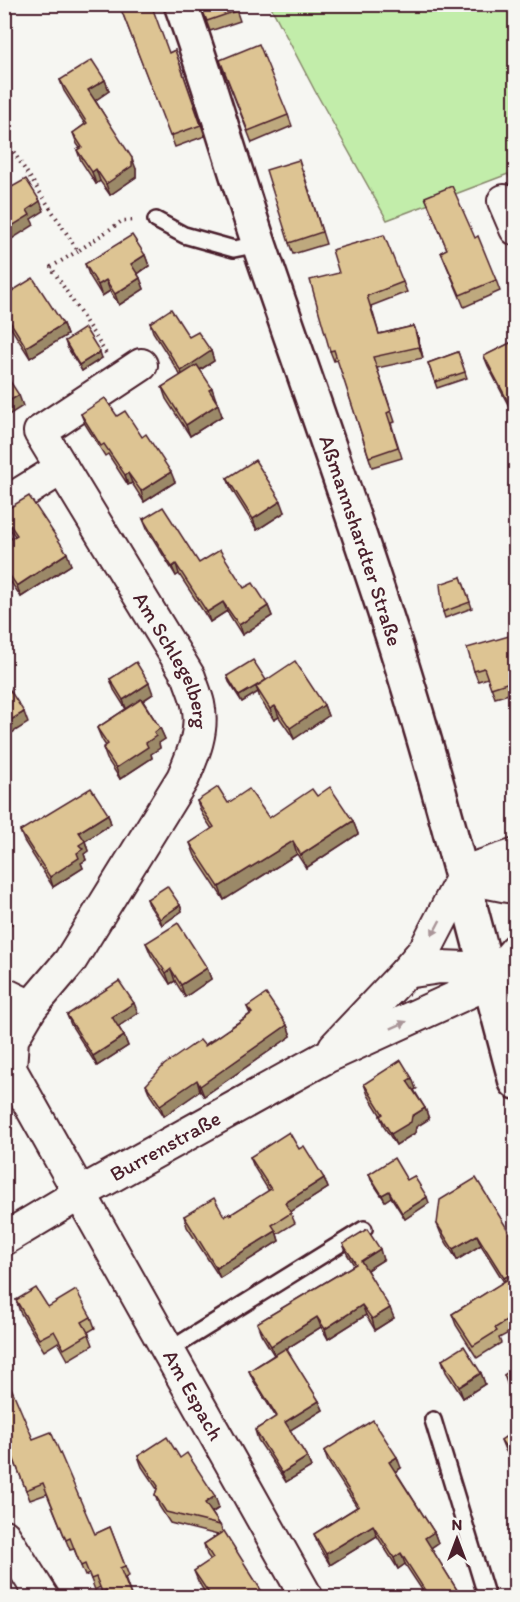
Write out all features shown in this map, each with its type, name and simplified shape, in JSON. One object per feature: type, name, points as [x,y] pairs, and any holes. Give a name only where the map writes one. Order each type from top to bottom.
[{"type":"main road","name":"Aßmannshardter Straße","points":[[181,4],[259,244],[367,556],[403,669],[463,877],[488,983],[516,1082]]},
{"type":"street","name":"Am Schlegelberg","points":[[79,1194],[10,1069],[8,1040],[18,1000],[70,961],[183,778],[196,747],[200,725],[199,705],[189,677],[40,432],[131,372]]},
{"type":"street","points":[[4,504],[62,468]]},
{"type":"street","points":[[463,877],[479,867],[516,855]]},
{"type":"street","points":[[463,877],[516,885]]},
{"type":"street","name":"Burrenstraße","points":[[326,1056],[424,950],[463,877]]},
{"type":"street","points":[[406,972],[440,967],[467,968],[488,983],[516,950]]},
{"type":"street","name":"Burrenstraße","points":[[4,1239],[79,1194],[326,1056],[488,983]]},
{"type":"street","name":"Am Espach","points":[[79,1194],[307,1598]]},
{"type":"street","points":[[4,1536],[43,1598]]},
{"type":"lane","points":[[156,220],[184,235],[234,249],[259,244]]},
{"type":"lane","points":[[168,1351],[364,1229]]},
{"type":"lane","points":[[433,1420],[487,1598]]},
{"type":"path","points":[[4,146],[11,148],[78,251]]},
{"type":"path","points":[[131,372],[51,267],[122,221],[156,220]]},
{"type":"green space","points":[[270,5],[515,5],[515,196],[508,174],[387,220]]},
{"type":"building","points":[[119,4],[151,4],[169,53],[175,50],[201,125],[170,136]]},
{"type":"building","points":[[200,4],[234,4],[236,11],[207,21]]},
{"type":"building","points":[[259,44],[288,115],[248,131],[220,60]]},
{"type":"building","points":[[92,60],[105,80],[88,90],[132,158],[132,166],[106,184],[96,169],[92,172],[77,150],[82,147],[73,133],[87,123],[60,80]]},
{"type":"building","points":[[299,160],[322,232],[289,243],[266,170]]},
{"type":"building","points":[[4,175],[12,187],[26,179],[40,201],[27,210],[30,215],[4,231]]},
{"type":"building","points":[[452,186],[475,238],[478,236],[496,280],[460,295],[441,252],[447,249],[425,197]]},
{"type":"building","points":[[132,235],[145,255],[131,264],[140,278],[115,294],[106,280],[98,285],[85,264]]},
{"type":"building","points":[[384,235],[403,282],[367,296],[379,334],[414,326],[419,347],[373,357],[391,411],[387,413],[398,447],[369,457],[334,350],[330,351],[310,280],[339,273],[332,250]]},
{"type":"building","points":[[33,278],[63,324],[26,347],[4,312],[4,296]]},
{"type":"building","points":[[171,309],[189,337],[198,332],[211,351],[181,371],[150,323]]},
{"type":"building","points":[[85,328],[100,352],[79,365],[65,341]]},
{"type":"building","points":[[516,340],[516,403],[510,405],[484,356]]},
{"type":"building","points":[[458,352],[465,372],[435,382],[428,363]]},
{"type":"building","points":[[197,365],[212,388],[209,390],[218,404],[186,425],[162,387]]},
{"type":"building","points":[[4,372],[19,395],[4,404]]},
{"type":"building","points":[[105,398],[117,416],[125,411],[142,437],[146,434],[171,472],[141,491],[128,473],[125,475],[104,444],[101,446],[81,414]]},
{"type":"building","points":[[255,460],[281,501],[253,519],[227,478]]},
{"type":"building","points":[[29,496],[67,553],[17,586],[4,567],[4,543],[17,535],[4,516],[4,510]]},
{"type":"building","points":[[163,507],[199,563],[220,550],[244,588],[253,583],[268,606],[239,625],[223,602],[207,612],[176,564],[172,567],[143,519]]},
{"type":"building","points":[[461,577],[470,602],[443,612],[440,584]]},
{"type":"building","points":[[516,634],[516,680],[491,688],[484,668],[474,671],[467,648]]},
{"type":"building","points":[[253,660],[266,680],[239,696],[227,676]]},
{"type":"building","points":[[295,661],[324,705],[290,728],[275,706],[270,709],[256,687]]},
{"type":"building","points":[[136,662],[149,683],[123,700],[110,679]]},
{"type":"building","points":[[4,681],[24,712],[4,724]]},
{"type":"building","points":[[141,699],[160,728],[154,733],[156,736],[146,743],[148,747],[116,768],[103,748],[108,744],[97,728]]},
{"type":"building","points":[[218,787],[228,803],[249,789],[269,818],[312,789],[317,796],[330,787],[353,821],[301,855],[293,841],[219,887],[190,843],[214,827],[197,801]]},
{"type":"building","points":[[91,788],[108,814],[79,832],[85,841],[79,845],[83,849],[77,853],[79,858],[50,877],[20,831]]},
{"type":"building","points":[[167,886],[180,905],[160,919],[147,899]]},
{"type":"building","points":[[178,923],[207,968],[181,985],[171,969],[166,973],[146,943]]},
{"type":"building","points":[[119,981],[134,1003],[112,1017],[124,1036],[93,1056],[67,1015]]},
{"type":"building","points":[[266,994],[287,1025],[200,1086],[197,1080],[160,1105],[146,1085],[164,1065],[200,1040],[205,1046],[252,1013],[247,1007]]},
{"type":"building","points":[[401,1060],[412,1078],[407,1081],[425,1108],[412,1116],[411,1122],[391,1134],[380,1116],[383,1114],[364,1084]]},
{"type":"building","points":[[289,1132],[299,1149],[304,1146],[324,1178],[285,1203],[291,1213],[272,1225],[276,1231],[216,1268],[184,1216],[214,1198],[224,1216],[229,1213],[230,1215],[271,1189],[250,1157]]},
{"type":"building","points":[[394,1158],[407,1180],[414,1176],[427,1197],[402,1213],[389,1191],[382,1195],[369,1174]]},
{"type":"building","points":[[476,1178],[516,1243],[516,1271],[504,1278],[477,1235],[453,1249],[437,1224],[440,1200]]},
{"type":"building","points":[[367,1229],[380,1249],[361,1261],[390,1308],[372,1319],[362,1305],[325,1329],[317,1317],[271,1346],[257,1323],[356,1264],[343,1244]]},
{"type":"building","points":[[516,1274],[516,1315],[495,1328],[497,1331],[473,1346],[452,1314]]},
{"type":"building","points":[[36,1288],[48,1307],[76,1290],[91,1317],[82,1322],[89,1334],[64,1349],[54,1331],[39,1339],[16,1300]]},
{"type":"building","points":[[464,1346],[481,1373],[459,1387],[442,1360]]},
{"type":"building","points":[[286,1348],[319,1401],[285,1422],[307,1457],[282,1473],[255,1430],[277,1416],[249,1371]]},
{"type":"building","points":[[516,1367],[516,1393],[504,1375]]},
{"type":"building","points":[[4,1371],[33,1439],[51,1432],[95,1534],[110,1527],[125,1566],[120,1568],[132,1598],[109,1598],[106,1590],[102,1592],[96,1577],[91,1579],[85,1564],[81,1566],[70,1538],[66,1540],[43,1483],[26,1490],[4,1434]]},
{"type":"building","points":[[373,1420],[397,1457],[389,1462],[434,1532],[425,1538],[462,1598],[424,1598],[428,1595],[401,1553],[394,1558],[373,1525],[326,1554],[314,1534],[359,1506],[324,1451]]},
{"type":"building","points":[[516,1430],[516,1462],[501,1440]]},
{"type":"building","points":[[167,1437],[180,1458],[187,1453],[215,1496],[205,1503],[220,1525],[166,1512],[155,1495],[158,1486],[138,1456]]},
{"type":"building","points":[[224,1531],[266,1598],[212,1598],[194,1571],[213,1558],[204,1544]]}]
